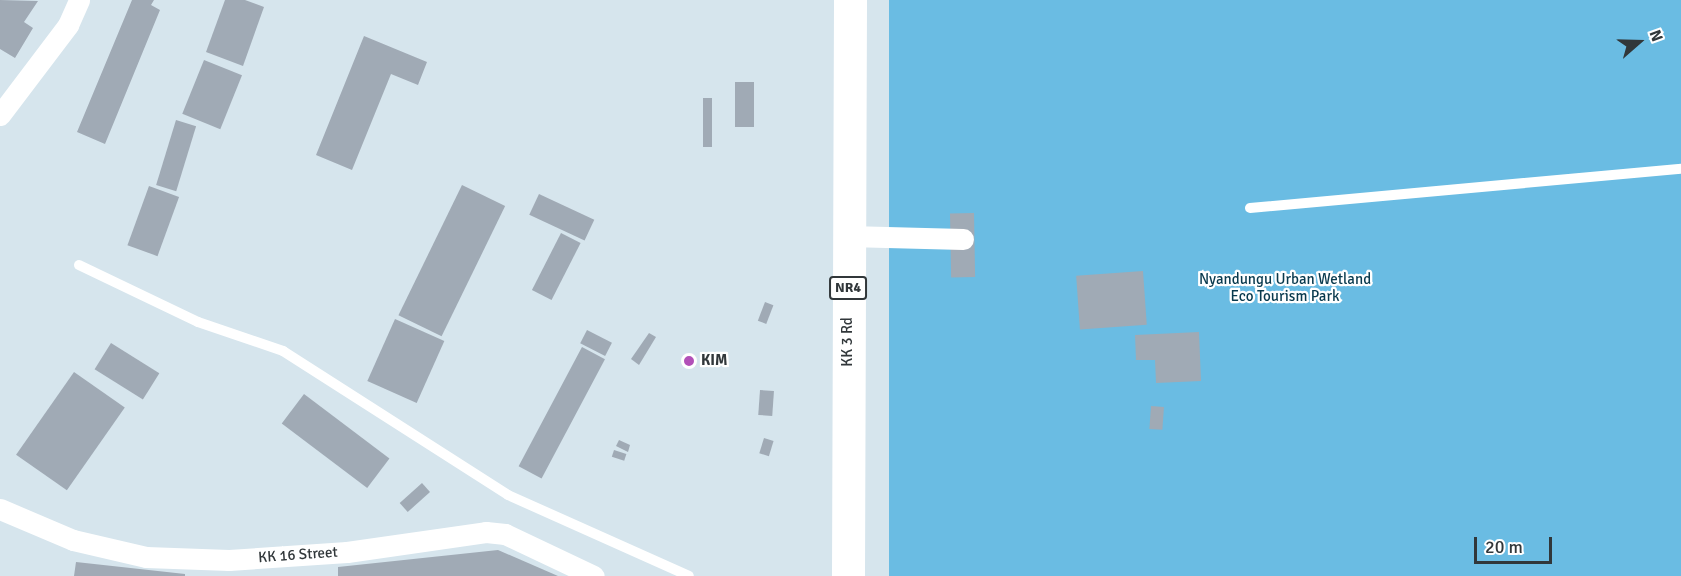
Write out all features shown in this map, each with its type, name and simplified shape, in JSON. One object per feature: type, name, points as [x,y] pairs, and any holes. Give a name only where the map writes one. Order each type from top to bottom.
[{"type":"highway","name":"KK 3 Rd","points":[[848,576],[850,0]]},
{"type":"street","points":[[0,115],[68,25],[79,0]]},
{"type":"street","points":[[848,236],[963,239]]},
{"type":"street","name":"KK 16 Street","points":[[0,509],[73,540],[146,558],[229,560],[346,552],[495,533],[594,576]]},
{"type":"lane","points":[[1250,208],[1681,169]]},
{"type":"lane","points":[[80,265],[198,321],[283,351],[508,495],[689,576]]},
{"type":"green space","name":"Nyandungu Urban Wetland Eco Tourism Park","points":[[889,0],[1681,0],[1681,576],[889,576]]},
{"type":"building","points":[[0,0],[38,1],[24,22],[33,28],[15,58],[0,49]]},
{"type":"building","points":[[132,0],[154,0],[151,5],[160,10],[105,144],[77,132]]},
{"type":"building","points":[[225,0],[245,0],[264,7],[243,66],[206,52]]},
{"type":"building","points":[[364,36],[427,62],[418,85],[391,74],[352,170],[316,155]]},
{"type":"building","points":[[204,60],[242,75],[220,129],[182,114]]},
{"type":"building","points":[[735,82],[754,82],[754,127],[735,127]]},
{"type":"building","points":[[703,98],[712,98],[712,147],[703,147]]},
{"type":"building","points":[[176,120],[196,126],[176,191],[156,185]]},
{"type":"building","points":[[462,185],[505,206],[442,336],[398,315]]},
{"type":"building","points":[[149,186],[179,197],[158,256],[127,245]]},
{"type":"building","points":[[539,194],[594,220],[585,241],[529,215]]},
{"type":"building","points":[[950,213],[974,213],[975,277],[951,277]]},
{"type":"building","points":[[561,233],[581,243],[552,300],[532,290]]},
{"type":"building","points":[[1143,271],[1147,325],[1080,330],[1076,276]]},
{"type":"building","points":[[765,302],[773,305],[766,324],[758,321]]},
{"type":"building","points":[[395,319],[444,341],[417,403],[367,381]]},
{"type":"building","points":[[587,330],[612,343],[605,356],[580,343]]},
{"type":"building","points":[[1199,332],[1201,381],[1156,383],[1155,360],[1136,360],[1135,335]]},
{"type":"building","points":[[649,333],[656,337],[639,365],[631,359]]},
{"type":"building","points":[[111,343],[159,373],[143,399],[95,369]]},
{"type":"building","points":[[582,347],[605,359],[542,478],[519,466]]},
{"type":"building","points":[[74,372],[125,408],[67,490],[16,455]]},
{"type":"building","points":[[760,390],[774,391],[772,416],[758,415]]},
{"type":"building","points":[[304,394],[389,458],[367,488],[282,424]]},
{"type":"building","points":[[1151,406],[1164,407],[1162,430],[1149,429]]},
{"type":"building","points":[[764,438],[774,441],[769,456],[759,453]]},
{"type":"building","points":[[619,440],[630,445],[628,452],[616,446]]},
{"type":"building","points":[[614,450],[626,454],[624,461],[612,457]]},
{"type":"building","points":[[422,483],[430,492],[408,512],[400,503]]},
{"type":"building","points":[[498,550],[558,576],[338,576],[338,567]]},
{"type":"building","points":[[76,562],[185,574],[185,576],[74,576]]},
{"type":"place","name":"KIM","points":[[689,361]]}]
